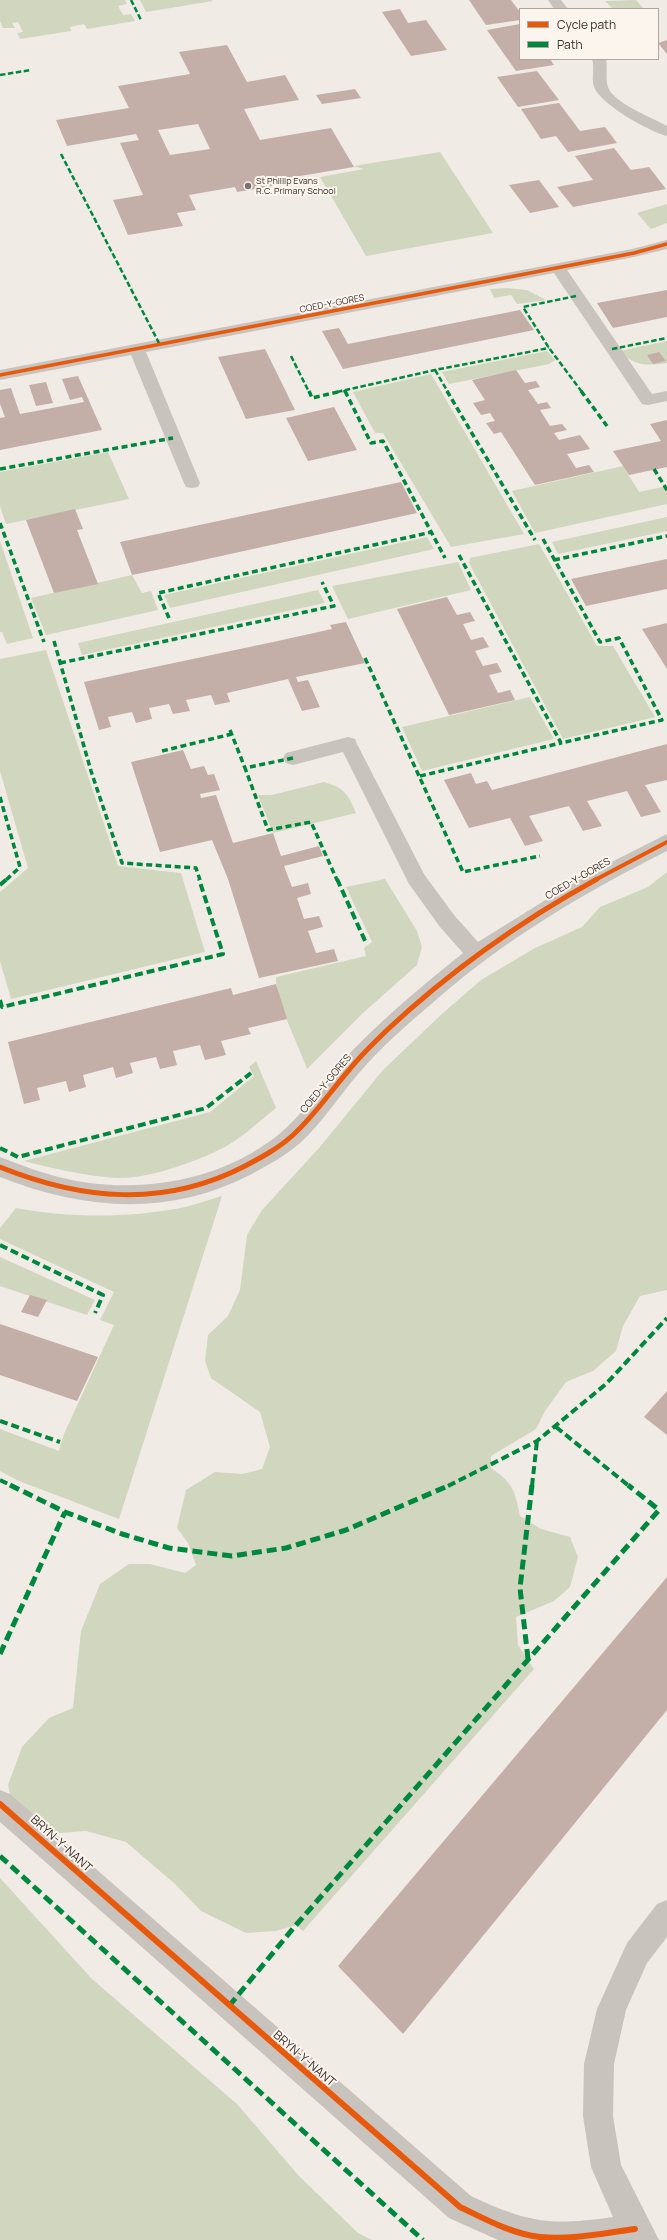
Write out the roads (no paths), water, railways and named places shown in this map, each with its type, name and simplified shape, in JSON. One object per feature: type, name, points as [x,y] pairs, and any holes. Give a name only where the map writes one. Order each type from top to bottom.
[{"type":"street","points":[[554,0],[560,8]]},
{"type":"street","points":[[599,60],[602,67],[601,87],[607,96],[618,105],[667,132]]},
{"type":"street","name":"COED-Y-GORES","points":[[0,375],[557,267],[634,254],[667,244]]},
{"type":"street","points":[[557,267],[648,400],[667,396]]},
{"type":"street","points":[[137,349],[192,483]]},
{"type":"street","points":[[293,758],[348,744],[416,879],[447,921],[476,954]]},
{"type":"street","name":"COED-Y-GORES","points":[[0,1167],[27,1180],[102,1195],[149,1196],[192,1189],[238,1171],[282,1145],[317,1110],[359,1058],[476,954],[554,903],[618,866],[667,842]]},
{"type":"street","name":"BRYN-Y-NANT","points":[[0,1804],[235,2012],[460,2207],[501,2226],[540,2237],[639,2234],[606,2167],[598,2116],[599,2064],[612,2009],[637,1953],[667,1914]]},
{"type":"place","name":"St Phillip Evans R.C. Primary School","points":[[248,186]]}]
